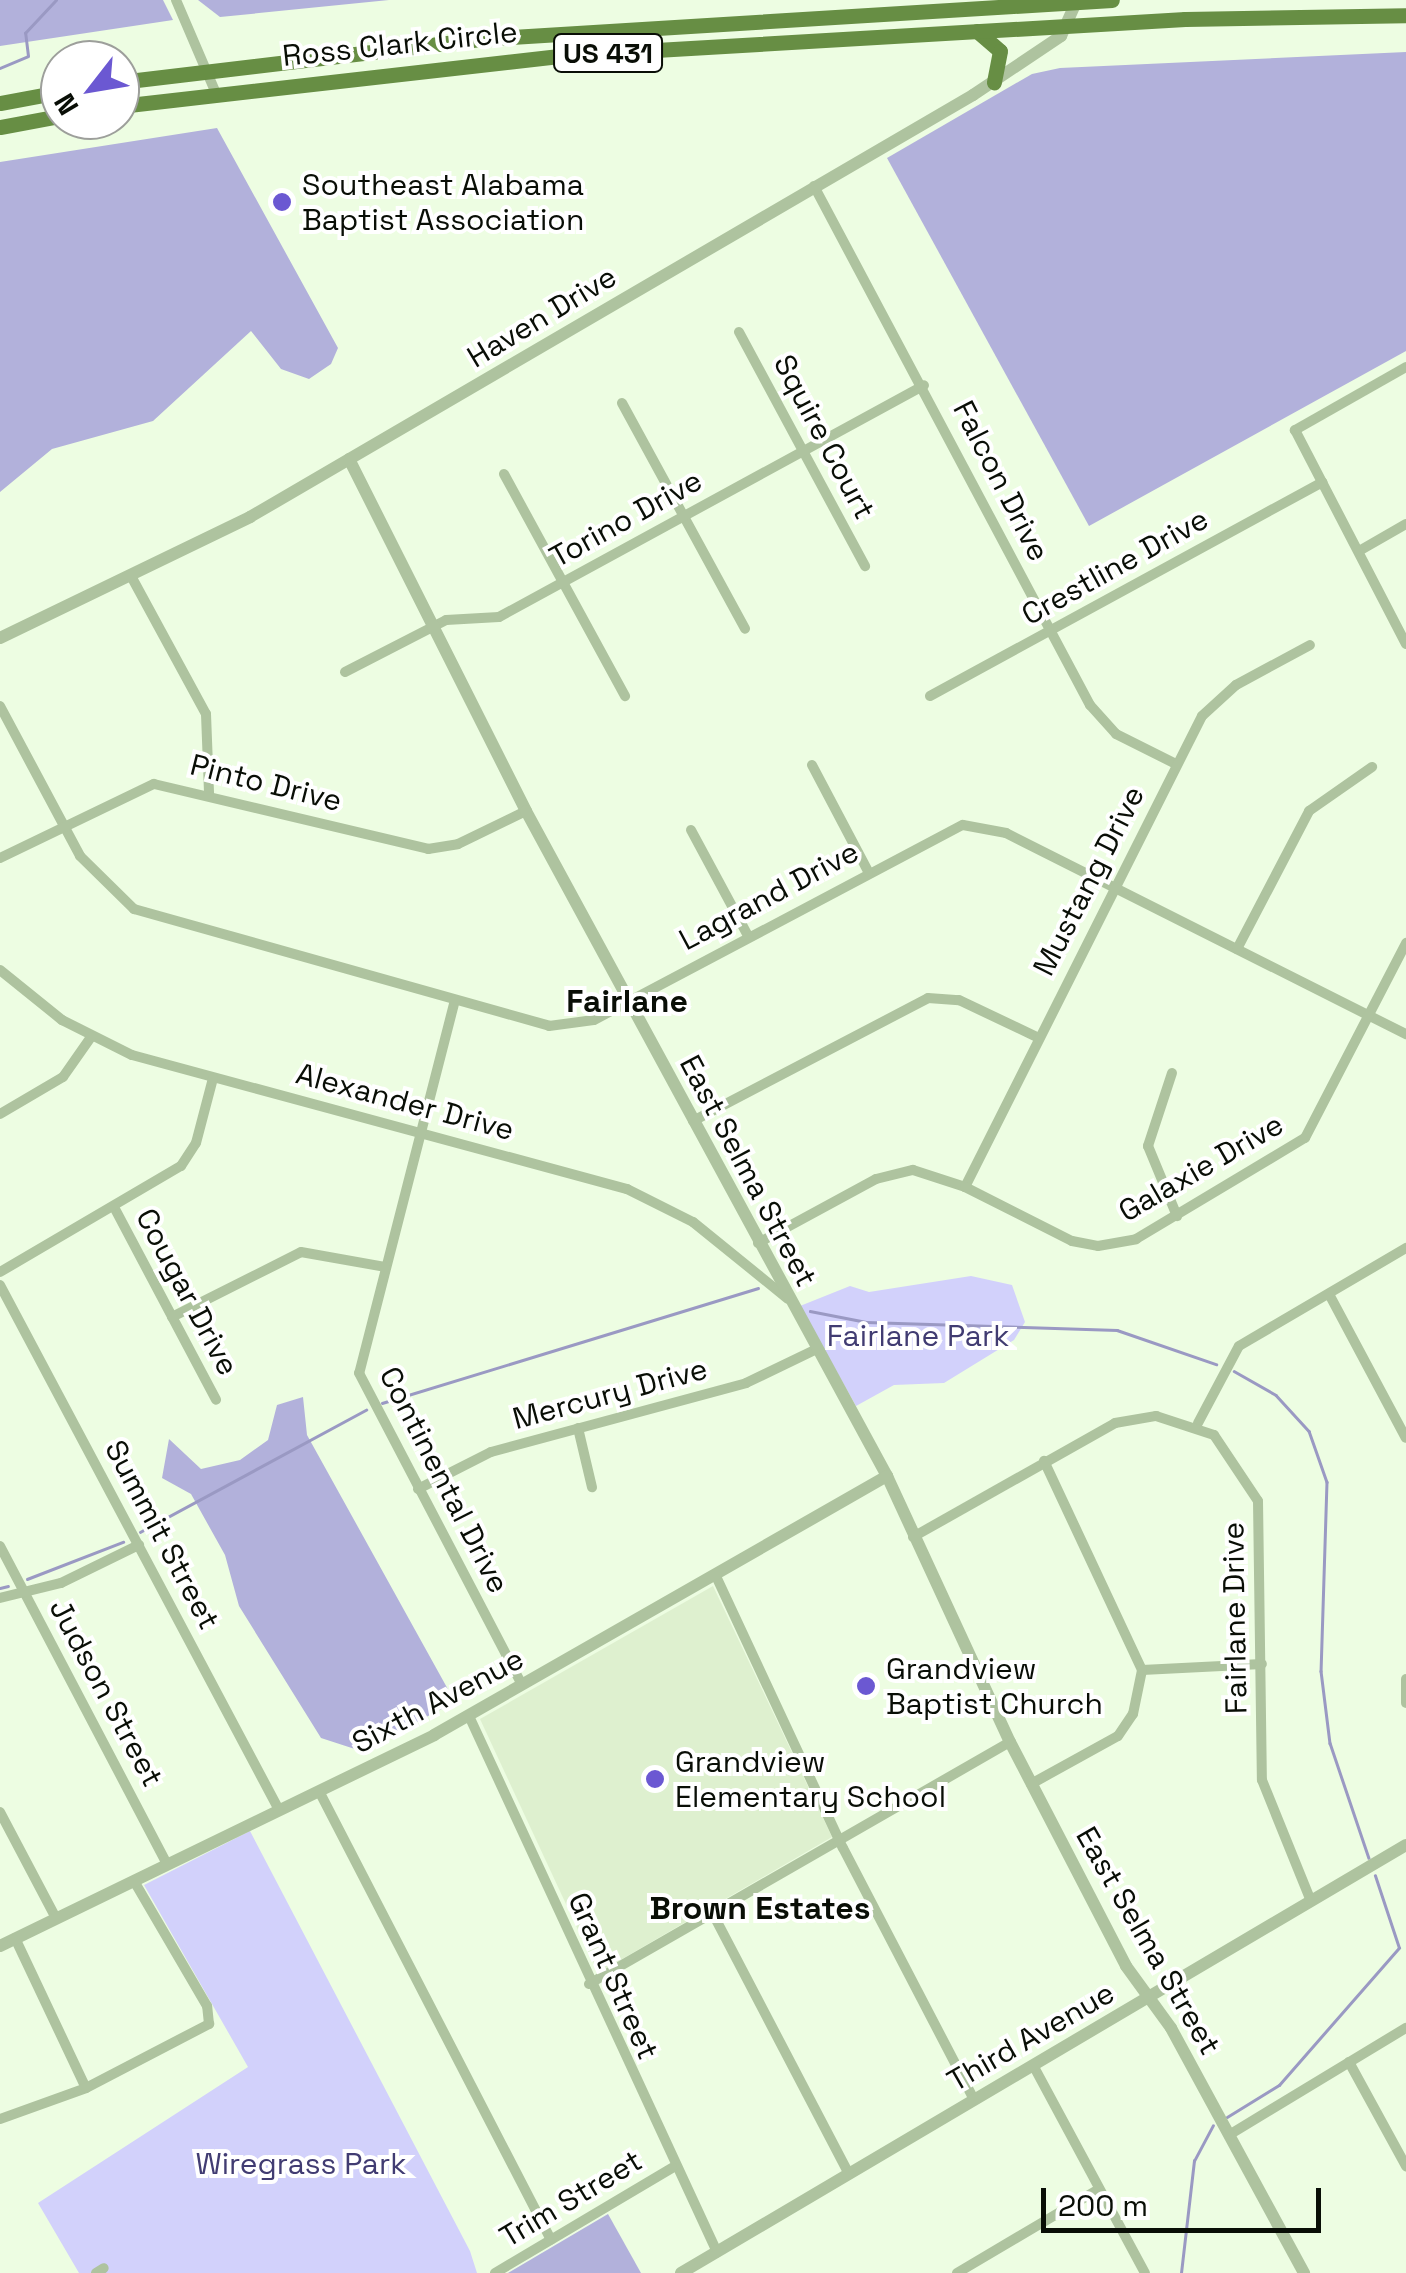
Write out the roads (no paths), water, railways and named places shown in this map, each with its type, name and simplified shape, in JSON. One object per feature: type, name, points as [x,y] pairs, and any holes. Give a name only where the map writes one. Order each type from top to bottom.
[{"type":"highway","name":"Ross Clark Circle","points":[[140,79],[399,46],[1112,0]]},
{"type":"highway","name":"Ross Clark Circle","points":[[140,103],[402,70],[764,44],[1072,26],[1406,15]]},
{"type":"highway","points":[[763,21],[764,44]]},
{"type":"highway","points":[[978,31],[1000,51],[994,82]]},
{"type":"highway","points":[[399,46],[402,70]]},
{"type":"highway","points":[[0,102],[40,95]]},
{"type":"highway","points":[[0,127],[40,120]]},
{"type":"street","points":[[176,0],[211,68],[215,91]]},
{"type":"street","points":[[1072,26],[1076,1]]},
{"type":"street","name":"Haven Drive","points":[[0,638],[131,576],[349,459],[994,82],[1072,26]]},
{"type":"street","name":"Falcon Drive","points":[[814,186],[1102,722],[1176,764]]},
{"type":"street","name":"Squire Court","points":[[739,332],[865,566]]},
{"type":"street","points":[[1406,366],[1295,430],[1406,644]]},
{"type":"street","name":"Torino Drive","points":[[345,672],[434,627],[499,617],[924,385]]},
{"type":"street","points":[[622,403],[744,630]]},
{"type":"street","name":"East Selma Street","points":[[349,459],[526,811],[788,1300],[887,1476],[1031,1784],[1304,2273]]},
{"type":"street","points":[[504,474],[625,696]]},
{"type":"street","name":"Crestline Drive","points":[[930,696],[1323,482]]},
{"type":"street","points":[[1358,552],[1406,524]]},
{"type":"street","points":[[131,576],[206,714],[209,793]]},
{"type":"street","name":"Mustang Drive","points":[[965,1187],[1176,764],[1218,699],[1310,645]]},
{"type":"street","name":"Lagrand Drive","points":[[0,706],[64,824],[104,886],[156,920],[560,1027],[628,1001],[944,832],[984,826],[1406,1034]]},
{"type":"street","points":[[812,766],[868,871]]},
{"type":"street","points":[[1237,949],[1309,811],[1372,767]]},
{"type":"street","name":"Pinto Drive","points":[[0,858],[146,785],[209,793],[428,849],[468,840],[526,811]]},
{"type":"street","points":[[691,830],[748,936]]},
{"type":"street","name":"Galaxie Drive","points":[[758,1243],[898,1172],[928,1171],[1098,1246],[1136,1239],[1305,1138],[1406,943]]},
{"type":"street","name":"Alexander Drive","points":[[0,970],[92,1037],[214,1078],[650,1198],[712,1235],[788,1300]]},
{"type":"street","points":[[693,1121],[928,998],[959,1000],[1039,1038]]},
{"type":"street","name":"Continental Drive","points":[[455,1000],[360,1372],[522,1686]]},
{"type":"street","points":[[0,1114],[63,1077],[92,1037]]},
{"type":"street","points":[[1172,1073],[1148,1146],[1177,1216]]},
{"type":"street","points":[[0,1272],[186,1160],[214,1078]]},
{"type":"street","name":"Cougar Drive","points":[[114,1206],[216,1400]]},
{"type":"street","points":[[913,1537],[1044,1460],[1125,1420],[1156,1416],[1198,1424],[1239,1346],[1406,1248]]},
{"type":"street","points":[[172,1317],[301,1252],[385,1267]]},
{"type":"street","name":"Summit Street","points":[[0,1285],[279,1810]]},
{"type":"street","points":[[1329,1294],[1406,1438]]},
{"type":"street","name":"Mercury Drive","points":[[418,1489],[491,1452],[746,1383],[817,1349]]},
{"type":"street","name":"Fairlane Drive","points":[[1198,1424],[1229,1450],[1258,1502],[1266,1802],[1311,1901]]},
{"type":"street","points":[[578,1428],[592,1487]]},
{"type":"street","points":[[1031,1784],[1118,1736],[1133,1714],[1142,1670],[1044,1460]]},
{"type":"street","name":"Sixth Avenue","points":[[0,1946],[469,1716],[887,1476]]},
{"type":"street","points":[[0,1598],[25,1594],[139,1545]]},
{"type":"street","name":"Judson Street","points":[[0,1546],[167,1864]]},
{"type":"street","points":[[715,1574],[840,1839],[974,2100]]},
{"type":"street","points":[[1142,1670],[1262,1664]]},
{"type":"street","points":[[1406,1680],[1406,1704]]},
{"type":"street","name":"Grant Street","points":[[469,1716],[672,2168],[717,2252]]},
{"type":"street","points":[[589,1984],[1010,1742]]},
{"type":"street","points":[[319,1791],[551,2240]]},
{"type":"street","points":[[0,1812],[56,1918]]},
{"type":"street","name":"Third Avenue","points":[[681,2273],[1406,1844]]},
{"type":"street","points":[[0,2119],[86,2088],[209,2024],[207,2006],[134,1881]]},
{"type":"street","points":[[712,1914],[849,2174]]},
{"type":"street","points":[[14,1938],[86,2088]]},
{"type":"street","points":[[1229,2135],[1406,2028]]},
{"type":"street","points":[[1349,2062],[1406,2166]]},
{"type":"street","points":[[1033,2065],[1145,2273]]},
{"type":"street","name":"Trim Street","points":[[495,2273],[672,2168]]},
{"type":"street","points":[[957,2273],[1100,2189]]},
{"type":"waterway","points":[[0,68],[28,56],[25,33],[56,0]]},
{"type":"waterway","points":[[382,1403],[758,1288]]},
{"type":"waterway","points":[[810,1311],[866,1322],[1117,1330],[1216,1364]]},
{"type":"waterway","points":[[1234,1371],[1276,1395],[1309,1431],[1327,1482],[1321,1671],[1330,1743],[1369,1858]]},
{"type":"waterway","points":[[140,1532],[366,1410]]},
{"type":"waterway","points":[[27,1579],[123,1542]]},
{"type":"waterway","points":[[0,1588],[8,1586]]},
{"type":"waterway","points":[[1227,2117],[1279,2085],[1399,1948],[1375,1876]]},
{"type":"waterway","points":[[1181,2273],[1194,2161],[1213,2126]]},
{"type":"place","name":"Southeast Alabama Baptist Association","points":[[282,202]]},
{"type":"place","name":"Grandview Baptist Church","points":[[866,1686]]},
{"type":"place","name":"Grandview Elementary School","points":[[655,1779]]},
{"type":"district","name":"Fairlane","points":[[627,1001]]},
{"type":"district","name":"Brown Estates","points":[[760,1908]]},
{"type":"park label","name":"Fairlane Park","points":[[918,1336]]},
{"type":"park label","name":"Wiregrass Park","points":[[301,2164]]}]
